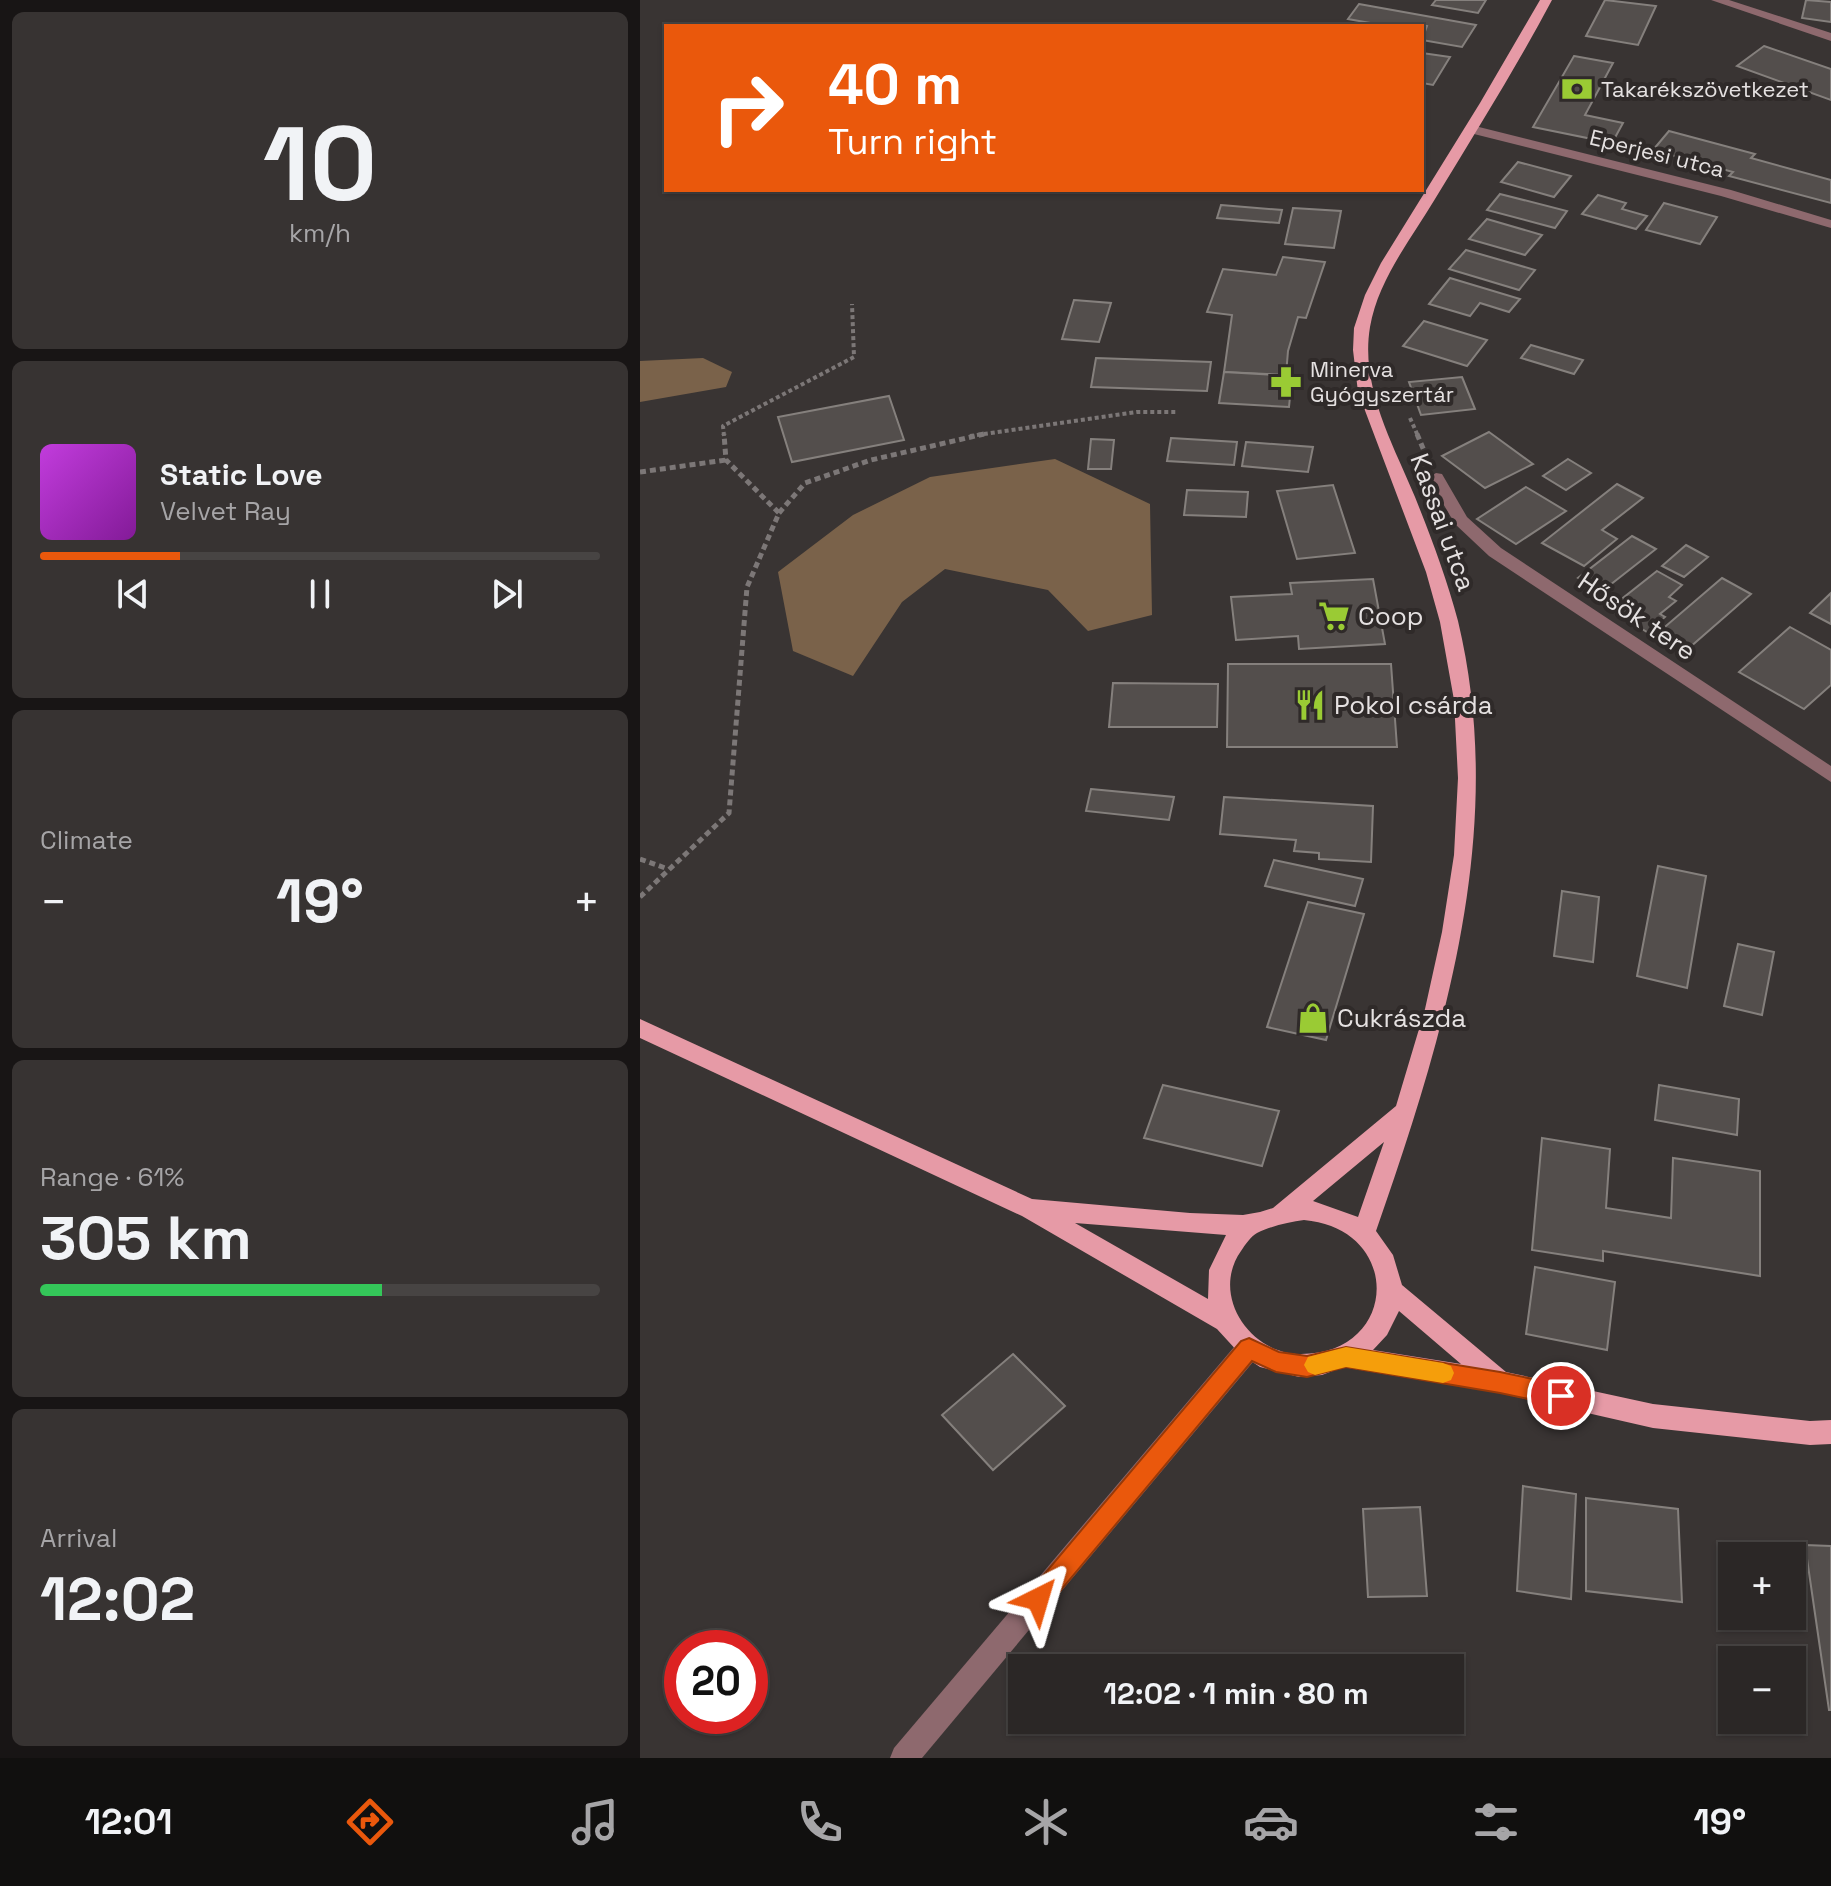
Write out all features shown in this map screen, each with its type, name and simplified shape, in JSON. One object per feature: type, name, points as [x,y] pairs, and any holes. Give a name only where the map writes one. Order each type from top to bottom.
[{"type":"main road","name":"Kassai utca","points":[[1364,1233],[1409,1109],[1452,940],[1468,839],[1469,768],[1463,702],[1450,626],[1430,555],[1365,397],[1360,360],[1363,325],[1384,271],[1546,0]]},
{"type":"main road","points":[[640,1028],[1030,1209],[1225,1321],[1249,1348],[1276,1362],[1307,1367],[1346,1357],[1370,1340],[1385,1316],[1390,1289],[1385,1262],[1364,1233],[1340,1217],[1311,1210],[1282,1212]]},
{"type":"main road","points":[[1030,1209],[1247,1226],[1282,1212],[1409,1109]]},
{"type":"main road","points":[[1225,1321],[1217,1294],[1220,1268],[1232,1243],[1247,1226]]},
{"type":"main road","points":[[1390,1289],[1500,1382]]},
{"type":"main road","points":[[1346,1357],[1500,1382],[1653,1416],[1810,1433],[1831,1432]]},
{"type":"street","points":[[1717,0],[1831,37]]},
{"type":"street","name":"Eperjesi utca","points":[[1471,129],[1726,193],[1831,224]]},
{"type":"street","name":"Hősök tere","points":[[1436,478],[1461,520],[1495,552],[1831,775]]},
{"type":"street","points":[[904,1758],[1249,1348]]},
{"type":"path","points":[[779,513],[726,460],[723,426],[854,357],[852,304]]},
{"type":"path","points":[[1404,405],[1436,478]]},
{"type":"path","points":[[640,897],[729,813],[747,587],[779,513],[805,483],[885,457],[969,436],[1137,412],[1178,412]]},
{"type":"path","points":[[640,472],[726,460]]},
{"type":"path","points":[[640,859],[668,869]]},
{"type":"shaded area","points":[[703,358],[732,372],[726,387],[640,402],[640,361]]},
{"type":"shaded area","points":[[1055,459],[1150,504],[1152,615],[1088,631],[1048,590],[945,569],[902,602],[853,676],[793,651],[778,572],[853,515],[930,477]]},
{"type":"building","points":[[1436,0],[1486,0],[1478,13],[1432,5]]},
{"type":"building","points":[[1605,0],[1656,6],[1638,45],[1586,36]]},
{"type":"building","points":[[1806,0],[1831,2],[1831,22],[1802,18]]},
{"type":"building","points":[[1359,4],[1476,25],[1462,47],[1424,40],[1427,26],[1424,24],[1376,24],[1348,19]]},
{"type":"building","points":[[1764,46],[1831,69],[1831,100],[1737,66]]},
{"type":"building","points":[[1424,53],[1450,57],[1433,85],[1424,83]]},
{"type":"building","name":"Takarékszövetkezet","points":[[1574,56],[1613,63],[1585,115],[1623,123],[1612,143],[1533,127]]},
{"type":"building","points":[[1669,131],[1755,154],[1751,158],[1831,180],[1831,203],[1729,176],[1733,172],[1653,150]]},
{"type":"building","points":[[1518,162],[1571,176],[1554,197],[1501,182]]},
{"type":"building","points":[[1500,194],[1567,211],[1555,228],[1487,210]]},
{"type":"building","points":[[1598,195],[1626,203],[1622,209],[1647,216],[1636,229],[1582,214]]},
{"type":"building","points":[[1664,203],[1717,217],[1700,244],[1646,230]]},
{"type":"building","points":[[1221,205],[1282,210],[1279,223],[1217,218]]},
{"type":"building","points":[[1293,208],[1341,211],[1334,248],[1285,244]]},
{"type":"building","points":[[1487,219],[1542,235],[1525,255],[1469,239]]},
{"type":"building","points":[[1466,250],[1535,270],[1519,290],[1449,269]]},
{"type":"building","points":[[1283,257],[1325,262],[1306,318],[1298,317],[1288,351],[1286,375],[1224,372],[1232,315],[1207,312],[1223,269],[1276,275]]},
{"type":"building","points":[[1450,278],[1520,299],[1509,312],[1480,303],[1470,316],[1429,304]]},
{"type":"building","points":[[1074,300],[1111,303],[1099,342],[1062,339]]},
{"type":"building","points":[[1424,321],[1487,340],[1467,366],[1403,346]]},
{"type":"building","points":[[1531,345],[1583,360],[1574,374],[1521,358]]},
{"type":"building","points":[[1096,358],[1211,362],[1207,391],[1091,387]]},
{"type":"building","points":[[1224,372],[1292,376],[1289,407],[1219,403]]},
{"type":"building","points":[[1462,377],[1475,409],[1421,415],[1409,382]]},
{"type":"building","points":[[889,396],[904,440],[792,462],[778,417]]},
{"type":"building","points":[[1489,432],[1533,464],[1485,488],[1442,456]]},
{"type":"building","points":[[1171,438],[1237,442],[1234,465],[1167,461]]},
{"type":"building","points":[[1091,439],[1114,440],[1111,469],[1088,469]]},
{"type":"building","points":[[1246,442],[1313,447],[1308,472],[1242,466]]},
{"type":"building","points":[[1568,459],[1591,473],[1566,490],[1543,476]]},
{"type":"building","points":[[1617,484],[1643,498],[1602,530],[1617,539],[1584,566],[1542,543]]},
{"type":"building","points":[[1333,485],[1355,553],[1297,559],[1277,491]]},
{"type":"building","points":[[1526,487],[1566,511],[1516,544],[1477,519]]},
{"type":"building","points":[[1187,490],[1248,492],[1246,517],[1184,515]]},
{"type":"building","points":[[1632,536],[1656,549],[1601,592],[1578,578]]},
{"type":"building","points":[[1686,545],[1708,557],[1684,577],[1662,566]]},
{"type":"building","points":[[1657,571],[1682,585],[1669,597],[1676,601],[1660,614],[1665,617],[1647,632],[1609,609]]},
{"type":"building","points":[[1722,578],[1751,594],[1689,648],[1660,631]]},
{"type":"building","points":[[1373,579],[1385,644],[1299,649],[1298,636],[1236,640],[1231,597],[1292,594],[1290,583]]},
{"type":"building","points":[[1831,593],[1831,624],[1810,613]]},
{"type":"building","points":[[1790,627],[1831,650],[1831,685],[1804,709],[1739,672]]},
{"type":"building","name":"Pokol csárda","points":[[1228,664],[1391,664],[1397,747],[1227,747]]},
{"type":"building","points":[[1113,683],[1218,684],[1217,727],[1109,727]]},
{"type":"building","points":[[1091,789],[1174,797],[1169,820],[1086,811]]},
{"type":"building","points":[[1224,797],[1373,806],[1371,862],[1319,859],[1319,853],[1294,851],[1296,840],[1220,834]]},
{"type":"building","points":[[1274,860],[1363,879],[1355,906],[1265,886]]},
{"type":"building","points":[[1658,866],[1706,876],[1687,988],[1637,976]]},
{"type":"building","points":[[1562,891],[1599,897],[1593,962],[1554,956]]},
{"type":"building","points":[[1308,902],[1364,914],[1326,1040],[1267,1027]]},
{"type":"building","points":[[1738,944],[1774,952],[1762,1015],[1724,1006]]},
{"type":"building","points":[[1163,1085],[1279,1111],[1262,1166],[1144,1138]]},
{"type":"building","points":[[1659,1085],[1739,1099],[1737,1135],[1655,1120]]},
{"type":"building","points":[[1542,1138],[1610,1149],[1606,1208],[1671,1218],[1673,1158],[1760,1171],[1760,1276],[1603,1251],[1603,1261],[1532,1250]]},
{"type":"building","points":[[1535,1267],[1615,1282],[1607,1350],[1526,1334]]},
{"type":"building","points":[[1013,1354],[1065,1406],[993,1470],[942,1415]]},
{"type":"building","points":[[1523,1486],[1576,1494],[1571,1599],[1517,1591]]},
{"type":"building","points":[[1586,1498],[1678,1509],[1682,1602],[1586,1591]]},
{"type":"building","points":[[1420,1507],[1427,1596],[1368,1597],[1363,1509]]},
{"type":"building","points":[[1806,1545],[1831,1546],[1829,1710],[1806,1552]]},
{"type":"slow traffic","points":[[1315,1365],[1346,1357],[1443,1373]]},
{"type":"place","name":"Takarékszövetkezet","points":[[1577,89]]},
{"type":"place","name":"Minerva Gyógyszertár","points":[[1286,382]]},
{"type":"place","name":"Coop","points":[[1334,616]]},
{"type":"place","name":"Pokol csárda","points":[[1310,705]]},
{"type":"place","name":"Cukrászda","points":[[1313,1018]]},
{"type":"route","points":[[1038,1599],[1249,1348],[1276,1362],[1307,1367],[1346,1357],[1500,1382],[1561,1396]]}]
